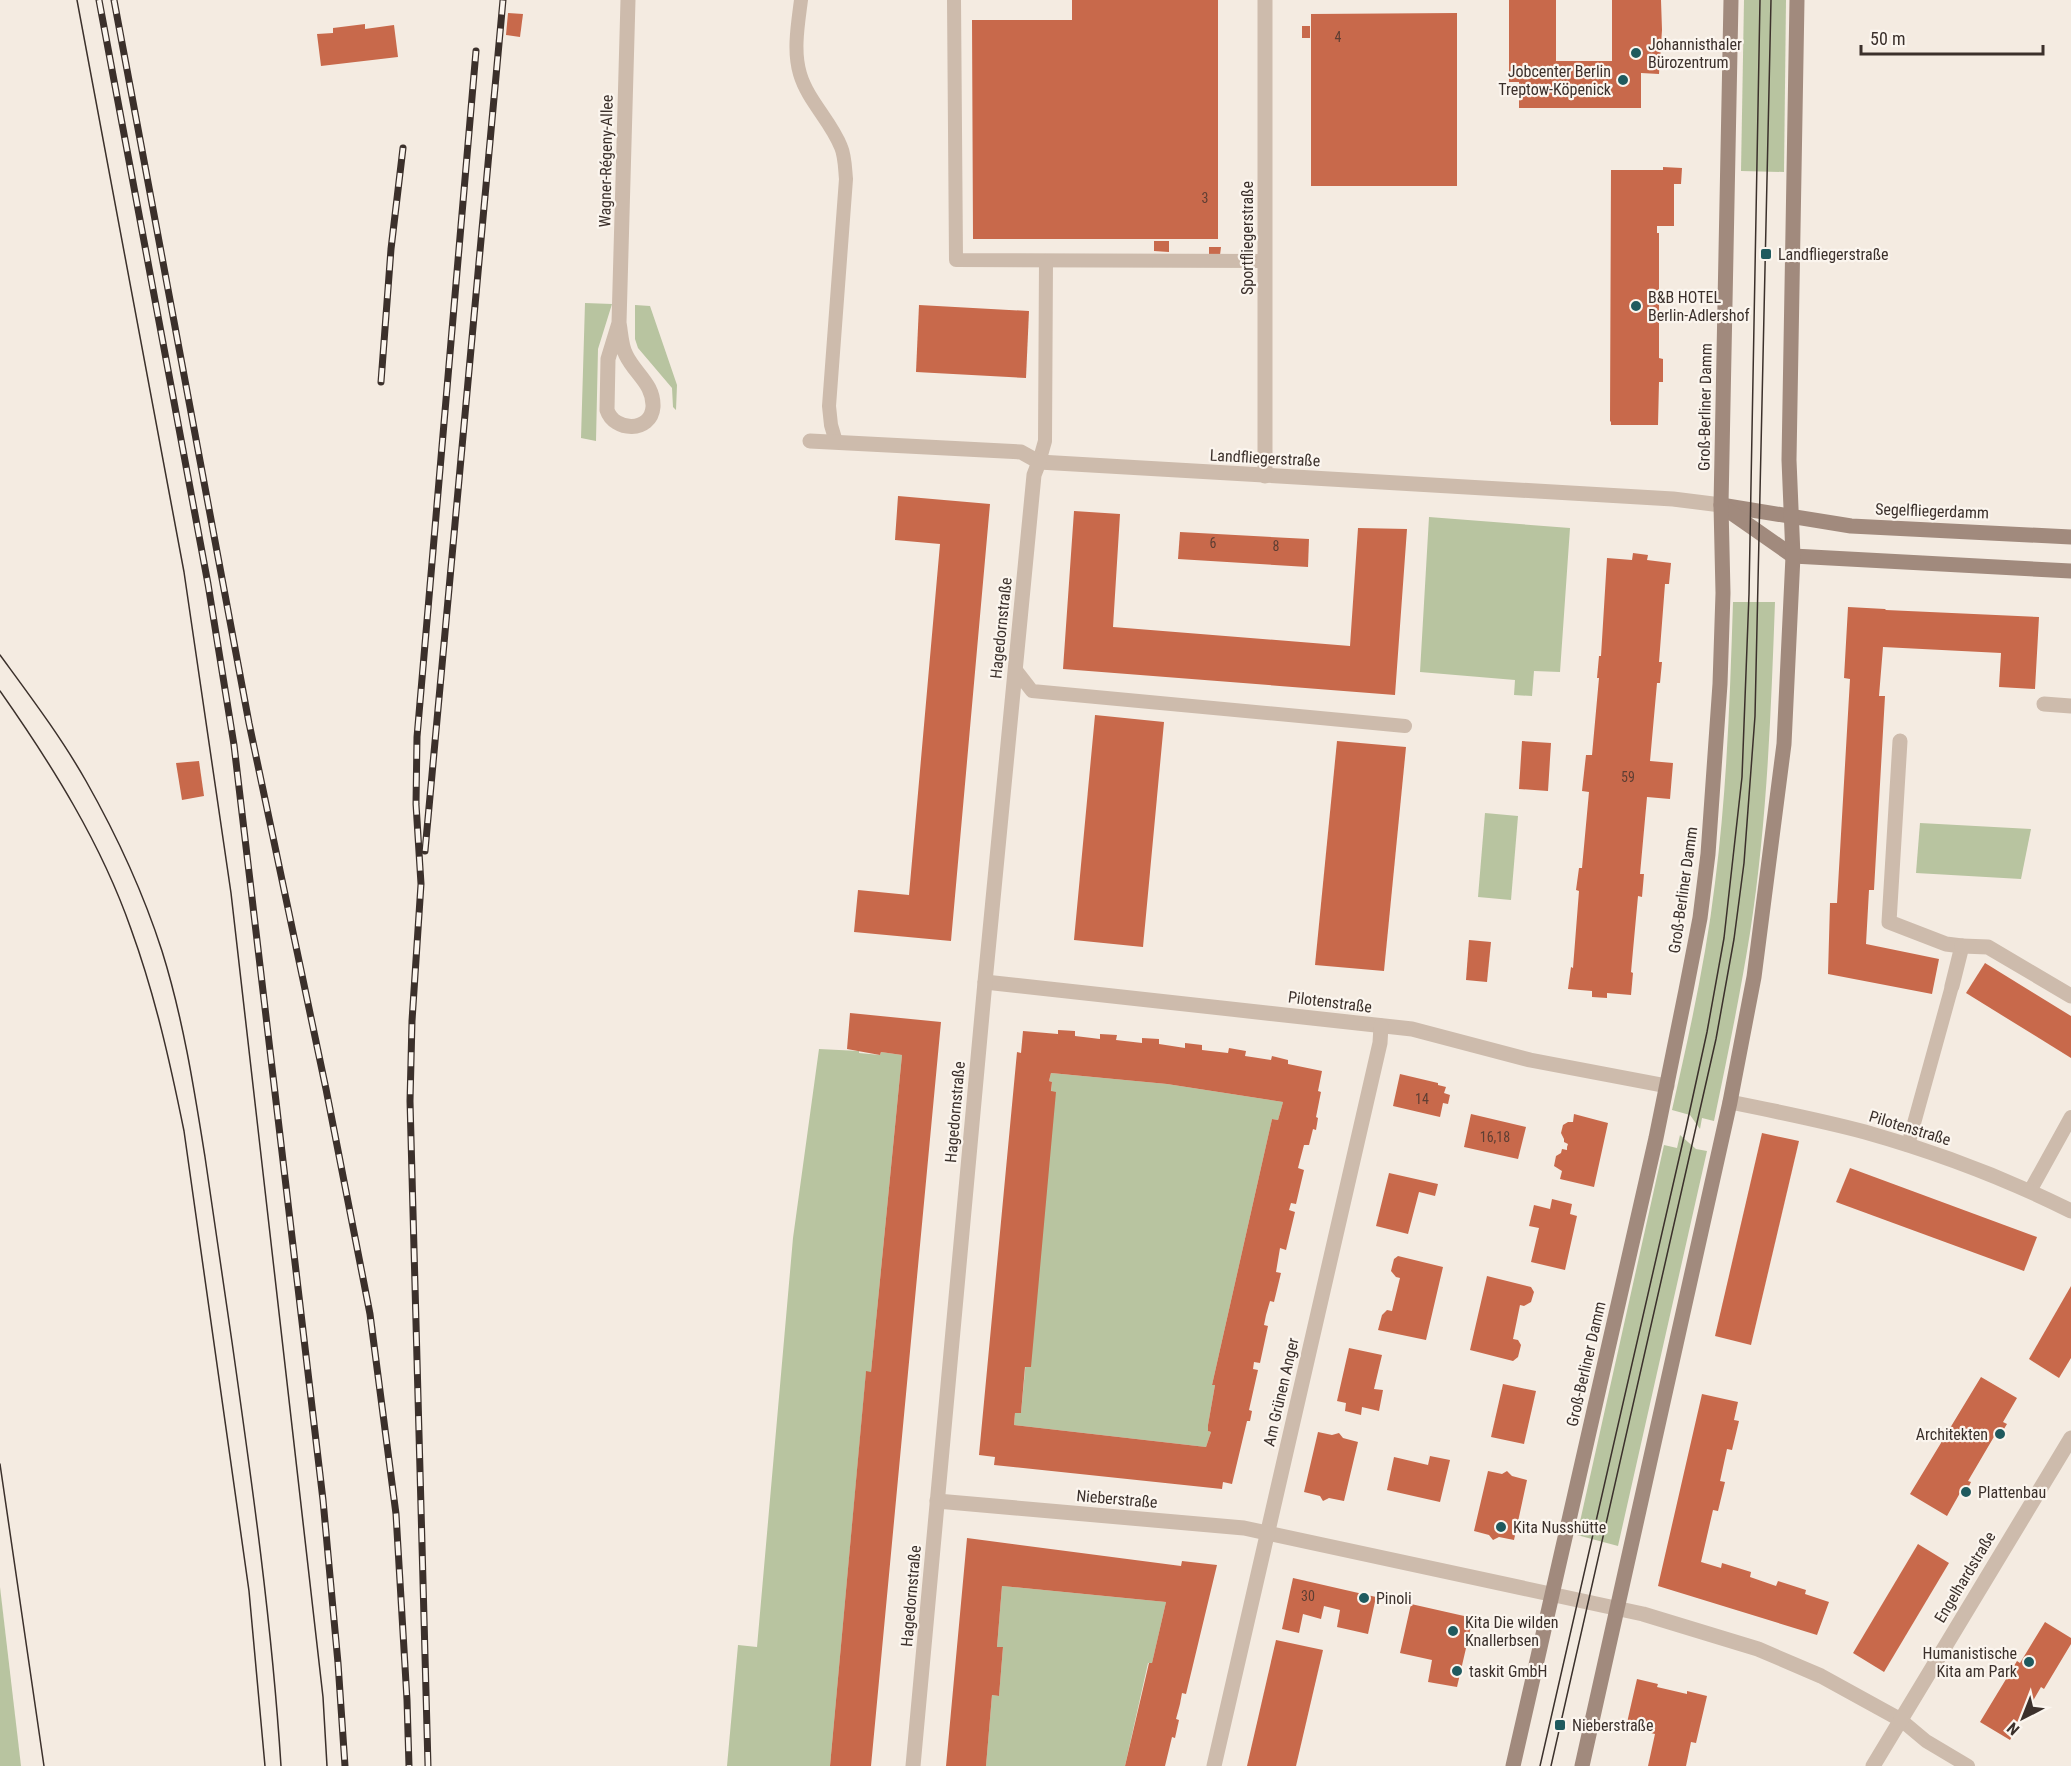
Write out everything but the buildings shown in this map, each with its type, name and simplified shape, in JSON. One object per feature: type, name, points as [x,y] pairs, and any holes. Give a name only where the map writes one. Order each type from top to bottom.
[{"type":"main road","name":"Groß-Berliner Damm","points":[[1514,1766],[1666,1086],[1698,928],[1708,854],[1723,593],[1721,505],[1731,0]]},
{"type":"main road","points":[[1582,1766],[1730,1102],[1754,977],[1784,744],[1792,556],[1789,460],[1797,0]]},
{"type":"main road","name":"Segelfliegerdamm","points":[[1721,505],[1851,526],[2071,537]]},
{"type":"main road","points":[[1721,505],[1792,556],[2071,571]]},
{"type":"street","name":"Wagner-Régeny-Allee","points":[[619,323],[608,359],[607,410],[609,418],[616,423],[622,426],[638,426],[650,417],[653,409],[652,397],[649,386],[625,353],[619,323],[628,0]]},
{"type":"street","name":"Sportfliegerstraße","points":[[1265,0],[1265,476]]},
{"type":"street","name":"Landfliegerstraße","points":[[810,441],[1021,452],[1039,462],[1673,499],[1721,505]]},
{"type":"street","name":"Hagedornstraße","points":[[913,1766],[1015,669],[1034,475],[1039,462]]},
{"type":"street","points":[[2044,705],[2071,706]]},
{"type":"street","points":[[1900,741],[1889,922],[1946,944],[1988,947],[2071,996]]},
{"type":"street","points":[[1952,986],[1962,946]]},
{"type":"street","name":"Pilotenstraße","points":[[985,982],[1412,1029],[1530,1060],[1666,1086]]},
{"type":"street","name":"Am Grünen Anger","points":[[1214,1766],[1380,1043],[1381,1026]]},
{"type":"street","name":"Pilotenstraße","points":[[1730,1102],[1844,1127],[1908,1145],[1971,1166],[2031,1191],[2071,1211]]},
{"type":"street","name":"Engelhardstraße","points":[[1873,1766],[2071,1438]]},
{"type":"street","name":"Nieberstraße","points":[[937,1501],[1244,1528],[1643,1614],[1758,1649],[1821,1676],[1901,1719]]},
{"type":"lane","points":[[801,0],[796,39],[800,74],[812,100],[833,130],[842,149],[846,179],[829,406],[836,442]]},
{"type":"lane","points":[[954,0],[956,260],[1265,261]]},
{"type":"lane","points":[[1039,462],[1045,441],[1046,261]]},
{"type":"lane","points":[[1015,669],[1032,691],[1405,726]]},
{"type":"lane","points":[[1908,1145],[1952,986]]},
{"type":"lane","points":[[2031,1191],[2071,1117]]},
{"type":"lane","name":"Nieberstraße","points":[[1901,1719],[1926,1741],[1968,1766]]},
{"type":"green space","points":[[1744,0],[1786,0],[1784,172],[1741,171]]},
{"type":"green space","points":[[585,303],[612,304],[598,349],[596,441],[581,438]]},
{"type":"green space","points":[[635,305],[650,306],[677,385],[676,410],[673,407],[672,388],[638,348],[635,339]]},
{"type":"green space","points":[[1429,517],[1570,528],[1560,672],[1534,671],[1532,696],[1514,695],[1515,680],[1420,672]]},
{"type":"green space","points":[[1733,602],[1775,602],[1767,768],[1756,892],[1738,1004],[1714,1121],[1702,1118],[1700,1129],[1690,1115],[1672,1110],[1702,968],[1715,883],[1725,778]]},
{"type":"green space","points":[[1485,813],[1518,816],[1511,900],[1478,897]]},
{"type":"green space","points":[[1920,823],[2031,829],[2021,879],[1916,873]]},
{"type":"green space","points":[[819,1049],[902,1055],[871,1372],[866,1372],[830,1766],[727,1766],[738,1645],[757,1647],[793,1238]]},
{"type":"green space","points":[[1051,1073],[1167,1084],[1283,1102],[1278,1120],[1272,1119],[1212,1385],[1215,1385],[1208,1425],[1208,1431],[1211,1432],[1206,1447],[1014,1425],[1015,1413],[1021,1413]]},
{"type":"green space","points":[[1680,1135],[1696,1149],[1707,1151],[1618,1546],[1577,1535],[1664,1145],[1677,1148]]},
{"type":"green space","points":[[1002,1586],[1166,1602],[1152,1663],[1148,1663],[1125,1766],[986,1766],[992,1695],[999,1696],[1003,1647],[997,1647]]},
{"type":"green space","points":[[0,1587],[21,1766],[0,1766]]},
{"type":"tram line","points":[[77,0],[184,572],[231,893],[323,1697],[327,1766]]},
{"type":"tram line","points":[[1540,1766],[1686,1128],[1724,938],[1742,777],[1749,594],[1760,0]]},
{"type":"tram line","points":[[1551,1766],[1716,1039],[1734,939],[1744,863],[1755,716],[1771,0]]},
{"type":"tram line","points":[[0,655],[66,749],[108,822],[146,907],[162,951],[176,1002],[205,1157],[247,1448],[267,1607],[281,1766]]},
{"type":"tram line","points":[[0,691],[56,776],[105,866],[140,954],[161,1029],[184,1131],[249,1591],[265,1766]]},
{"type":"tram line","points":[[0,1464],[44,1766]]},
{"type":"railway","points":[[99,0],[208,584],[234,745],[323,1500],[345,1766]]},
{"type":"railway","points":[[114,0],[249,723],[326,1089],[370,1314],[396,1514],[409,1766]]},
{"type":"railway","points":[[425,851],[503,0]]},
{"type":"railway","points":[[428,1766],[410,1101],[412,1021],[421,884],[416,804],[417,737],[476,51]]},
{"type":"railway","points":[[381,382],[391,249],[403,148]]},
{"type":"place","name":"Johannisthaler Bürozentrum","points":[[1636,53]]},
{"type":"place","name":"Jobcenter Berlin Treptow-Köpenick","points":[[1623,80]]},
{"type":"place","name":"Landfliegerstraße","points":[[1766,254]]},
{"type":"place","name":"B&B HOTEL Berlin-Adlershof","points":[[1636,306]]},
{"type":"place","name":"Architekten","points":[[2000,1434]]},
{"type":"place","name":"Plattenbau","points":[[1966,1492]]},
{"type":"place","name":"Kita Nusshütte","points":[[1501,1527]]},
{"type":"place","name":"Pinoli","points":[[1364,1598]]},
{"type":"place","name":"Kita Die wilden Knallerbsen","points":[[1453,1631]]},
{"type":"place","name":"Humanistische Kita am Park","points":[[2029,1662]]},
{"type":"place","name":"taskit GmbH","points":[[1457,1671]]},
{"type":"place","name":"Nieberstraße","points":[[1560,1725]]}]
